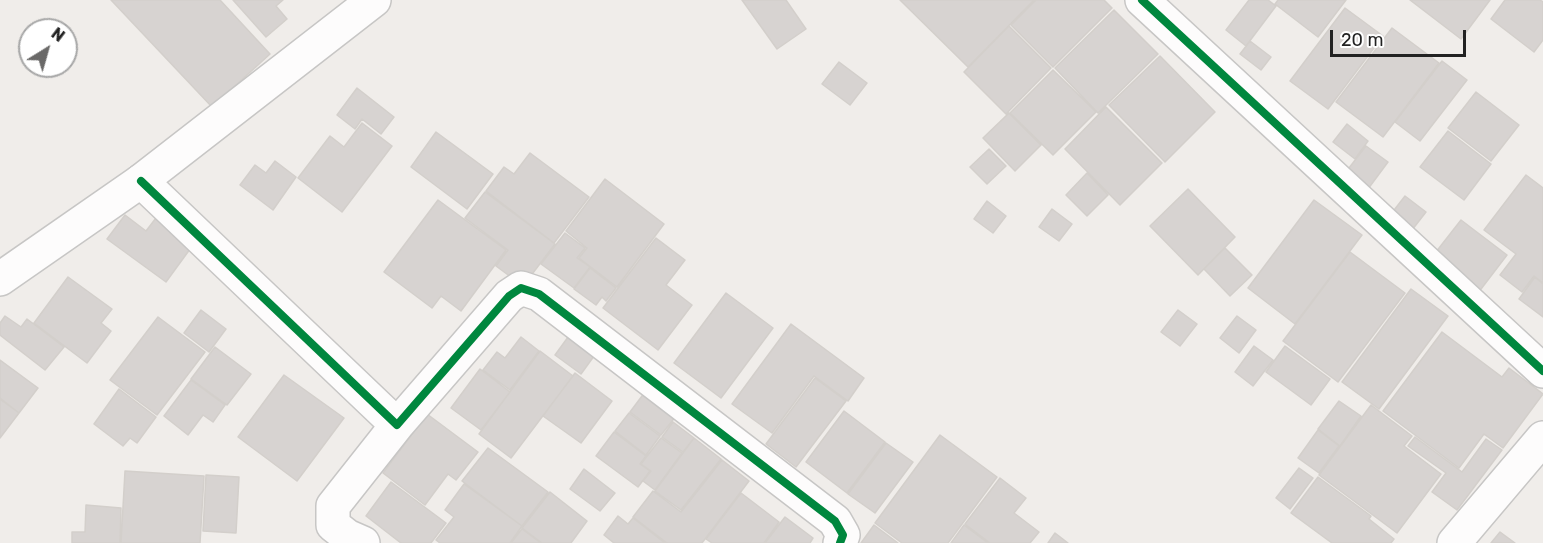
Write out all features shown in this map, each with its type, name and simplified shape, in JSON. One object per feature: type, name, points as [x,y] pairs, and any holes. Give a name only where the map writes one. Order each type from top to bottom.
[{"type":"street","points":[[0,279],[141,181],[374,0]]},
{"type":"street","points":[[1142,0],[1543,371]]},
{"type":"street","points":[[141,181],[397,425]]},
{"type":"street","points":[[363,543],[347,536],[333,525],[333,506],[397,425],[509,296],[521,288],[539,294],[835,521],[843,535],[840,543]]},
{"type":"street","points":[[1454,543],[1543,438]]},
{"type":"building","points":[[111,0],[220,0],[270,54],[212,107]]},
{"type":"building","points":[[233,0],[283,0],[276,6],[287,19],[266,37]]},
{"type":"building","points":[[742,0],[786,0],[806,29],[777,49]]},
{"type":"building","points":[[900,0],[1034,0],[968,67]]},
{"type":"building","points":[[1036,0],[1104,0],[1112,8],[1053,67],[1011,25]]},
{"type":"building","points":[[1249,0],[1268,0],[1276,6],[1246,46],[1226,30]]},
{"type":"building","points":[[1278,0],[1346,0],[1318,37],[1275,4]]},
{"type":"building","points":[[1410,0],[1490,0],[1461,39]]},
{"type":"building","points":[[1505,0],[1540,0],[1543,2],[1543,40],[1534,52],[1491,19]]},
{"type":"building","points":[[1345,8],[1383,36],[1328,109],[1290,81]]},
{"type":"building","points":[[1114,10],[1158,54],[1098,113],[1055,68]]},
{"type":"building","points":[[1009,26],[1051,68],[1006,114],[964,72]]},
{"type":"building","points":[[1392,28],[1439,63],[1383,137],[1336,102]]},
{"type":"building","points":[[1250,41],[1271,57],[1261,70],[1240,54]]},
{"type":"building","points":[[1160,56],[1215,112],[1165,162],[1109,105]]},
{"type":"building","points":[[1442,61],[1467,80],[1420,141],[1395,122]]},
{"type":"building","points":[[839,62],[867,83],[850,105],[822,84]]},
{"type":"building","points":[[1053,70],[1096,112],[1053,155],[1010,113]]},
{"type":"building","points":[[357,88],[394,117],[381,134],[362,119],[355,129],[337,115]]},
{"type":"building","points":[[1476,92],[1519,125],[1491,161],[1448,128]]},
{"type":"building","points":[[1106,107],[1162,163],[1120,205],[1065,149]]},
{"type":"building","points":[[1009,113],[1041,145],[1015,171],[983,138]]},
{"type":"building","points":[[362,123],[392,146],[342,212],[298,178],[330,136],[344,147]]},
{"type":"building","points":[[1347,124],[1368,141],[1355,159],[1333,142]]},
{"type":"building","points":[[1448,131],[1491,164],[1464,200],[1420,167]]},
{"type":"building","points":[[436,132],[493,174],[467,209],[411,167]]},
{"type":"building","points":[[1366,146],[1388,162],[1365,193],[1342,177]]},
{"type":"building","points":[[989,149],[1006,166],[987,184],[970,167]]},
{"type":"building","points":[[530,153],[589,197],[554,243],[486,191],[504,167],[514,174]]},
{"type":"building","points":[[275,161],[296,177],[273,210],[240,185],[255,165],[266,173]]},
{"type":"building","points":[[1087,173],[1108,195],[1087,216],[1066,195]]},
{"type":"building","points":[[1526,175],[1543,188],[1543,283],[1534,276],[1522,292],[1500,275],[1516,254],[1484,230]]},
{"type":"building","points":[[605,179],[664,224],[617,287],[579,258],[587,248],[566,231]]},
{"type":"building","points":[[1188,189],[1235,237],[1198,275],[1150,226]]},
{"type":"building","points":[[485,192],[555,244],[523,286],[496,266],[508,250],[465,218]]},
{"type":"building","points":[[1405,196],[1426,212],[1412,230],[1391,214]]},
{"type":"building","points":[[438,200],[506,250],[461,311],[441,296],[432,308],[384,272]]},
{"type":"building","points":[[1314,200],[1362,235],[1295,324],[1248,288]]},
{"type":"building","points":[[987,201],[1006,216],[993,233],[974,219]]},
{"type":"building","points":[[1052,209],[1072,224],[1059,241],[1039,227]]},
{"type":"building","points":[[125,215],[146,231],[156,218],[193,245],[166,282],[107,239]]},
{"type":"building","points":[[1461,220],[1507,255],[1478,293],[1432,257]]},
{"type":"building","points":[[565,233],[585,248],[577,258],[590,267],[574,288],[541,264]]},
{"type":"building","points":[[656,238],[685,260],[666,285],[692,305],[658,350],[603,308]]},
{"type":"building","points":[[1225,248],[1252,275],[1230,296],[1204,269]]},
{"type":"building","points":[[1350,252],[1405,293],[1338,382],[1283,341]]},
{"type":"building","points":[[590,268],[616,288],[606,301],[602,297],[596,305],[574,289]]},
{"type":"building","points":[[68,277],[112,309],[101,323],[111,331],[87,363],[34,323]]},
{"type":"building","points":[[1535,277],[1543,284],[1543,317],[1519,299]]},
{"type":"building","points":[[1411,289],[1448,316],[1379,409],[1342,382]]},
{"type":"building","points":[[726,293],[773,328],[721,398],[674,363]]},
{"type":"building","points":[[201,310],[226,329],[209,352],[184,333]]},
{"type":"building","points":[[1178,310],[1197,324],[1180,346],[1161,332]]},
{"type":"building","points":[[5,316],[21,327],[27,319],[64,347],[45,370],[0,335],[0,323]]},
{"type":"building","points":[[1237,316],[1256,330],[1239,353],[1220,338]]},
{"type":"building","points":[[158,317],[205,352],[157,415],[110,380]]},
{"type":"building","points":[[791,324],[864,378],[848,401],[814,376],[772,433],[732,404]]},
{"type":"building","points":[[1442,332],[1502,377],[1509,368],[1543,394],[1503,448],[1484,434],[1459,468],[1383,411]]},
{"type":"building","points":[[571,333],[597,352],[581,374],[555,355]]},
{"type":"building","points":[[521,337],[539,351],[510,390],[483,370],[497,352],[505,358]]},
{"type":"building","points":[[1254,346],[1273,360],[1253,386],[1235,372]]},
{"type":"building","points":[[1285,346],[1330,379],[1311,405],[1266,372]]},
{"type":"building","points":[[215,347],[251,374],[227,405],[191,379]]},
{"type":"building","points":[[540,351],[573,376],[511,458],[479,434]]},
{"type":"building","points":[[0,360],[38,388],[19,413],[0,398]]},
{"type":"building","points":[[480,369],[510,392],[481,430],[451,408]]},
{"type":"building","points":[[575,373],[612,401],[581,443],[543,416]]},
{"type":"building","points":[[284,375],[344,418],[297,481],[238,437]]},
{"type":"building","points":[[815,378],[846,401],[796,467],[766,444]]},
{"type":"building","points":[[191,380],[225,405],[213,422],[203,415],[188,435],[164,416]]},
{"type":"building","points":[[119,389],[156,417],[137,443],[130,438],[123,446],[94,424]]},
{"type":"building","points":[[645,392],[676,416],[661,435],[630,412]]},
{"type":"building","points":[[0,399],[19,413],[0,438]]},
{"type":"building","points":[[1339,401],[1361,416],[1340,446],[1318,429]]},
{"type":"building","points":[[1371,405],[1412,436],[1404,446],[1441,474],[1397,533],[1319,475]]},
{"type":"building","points":[[844,411],[885,442],[847,493],[806,462]]},
{"type":"building","points":[[629,413],[660,436],[646,455],[615,431]]},
{"type":"building","points":[[427,414],[478,452],[456,480],[448,474],[425,505],[383,473]]},
{"type":"building","points":[[673,422],[694,438],[683,452],[662,437]]},
{"type":"building","points":[[1318,430],[1339,446],[1319,473],[1298,458]]},
{"type":"building","points":[[614,432],[646,456],[640,464],[650,471],[638,487],[596,456]]},
{"type":"building","points":[[940,435],[997,477],[948,543],[902,543],[875,523]]},
{"type":"building","points":[[1415,437],[1462,472],[1486,439],[1502,450],[1457,510],[1432,492],[1446,473],[1408,446]]},
{"type":"building","points":[[661,438],[682,453],[655,490],[643,481],[651,471],[641,464]]},
{"type":"building","points":[[694,438],[721,459],[681,510],[655,491]]},
{"type":"building","points":[[886,443],[913,462],[875,513],[848,494]]},
{"type":"building","points":[[488,448],[548,492],[522,526],[462,481]]},
{"type":"building","points":[[722,460],[749,481],[702,543],[667,543],[633,517],[653,491],[681,512]]},
{"type":"building","points":[[1299,468],[1313,478],[1290,509],[1276,498]]},
{"type":"building","points":[[584,469],[615,493],[600,511],[570,489]]},
{"type":"building","points":[[125,471],[204,476],[200,543],[121,543]]},
{"type":"building","points":[[206,475],[239,477],[236,533],[203,531]]},
{"type":"building","points":[[1318,477],[1371,516],[1369,519],[1394,539],[1391,543],[1332,543],[1291,513]]},
{"type":"building","points":[[1000,478],[1026,498],[1014,513],[1039,532],[1030,543],[990,543],[965,524]]},
{"type":"building","points":[[391,482],[446,523],[431,543],[401,543],[366,516]]},
{"type":"building","points":[[464,484],[522,526],[510,543],[440,543],[436,540],[454,517],[445,510]]},
{"type":"building","points":[[550,492],[587,521],[571,543],[542,543],[522,528]]},
{"type":"building","points":[[741,493],[779,522],[764,543],[712,543],[706,539]]},
{"type":"building","points":[[86,505],[121,508],[120,543],[72,543],[72,532],[85,532]]},
{"type":"building","points":[[618,516],[628,524],[633,518],[665,543],[614,543],[604,535]]},
{"type":"building","points":[[785,517],[813,538],[810,543],[765,543]]},
{"type":"building","points":[[874,525],[898,543],[861,543]]},
{"type":"building","points":[[964,525],[988,543],[951,543]]},
{"type":"building","points":[[522,529],[541,543],[511,543]]},
{"type":"building","points":[[1500,532],[1515,543],[1491,543]]},
{"type":"building","points":[[1055,533],[1068,543],[1048,543]]},
{"type":"cycle path","points":[[1142,0],[1543,371]]},
{"type":"cycle path","points":[[141,181],[397,425],[509,296],[521,288],[539,294],[835,521],[843,535],[840,543]]}]
